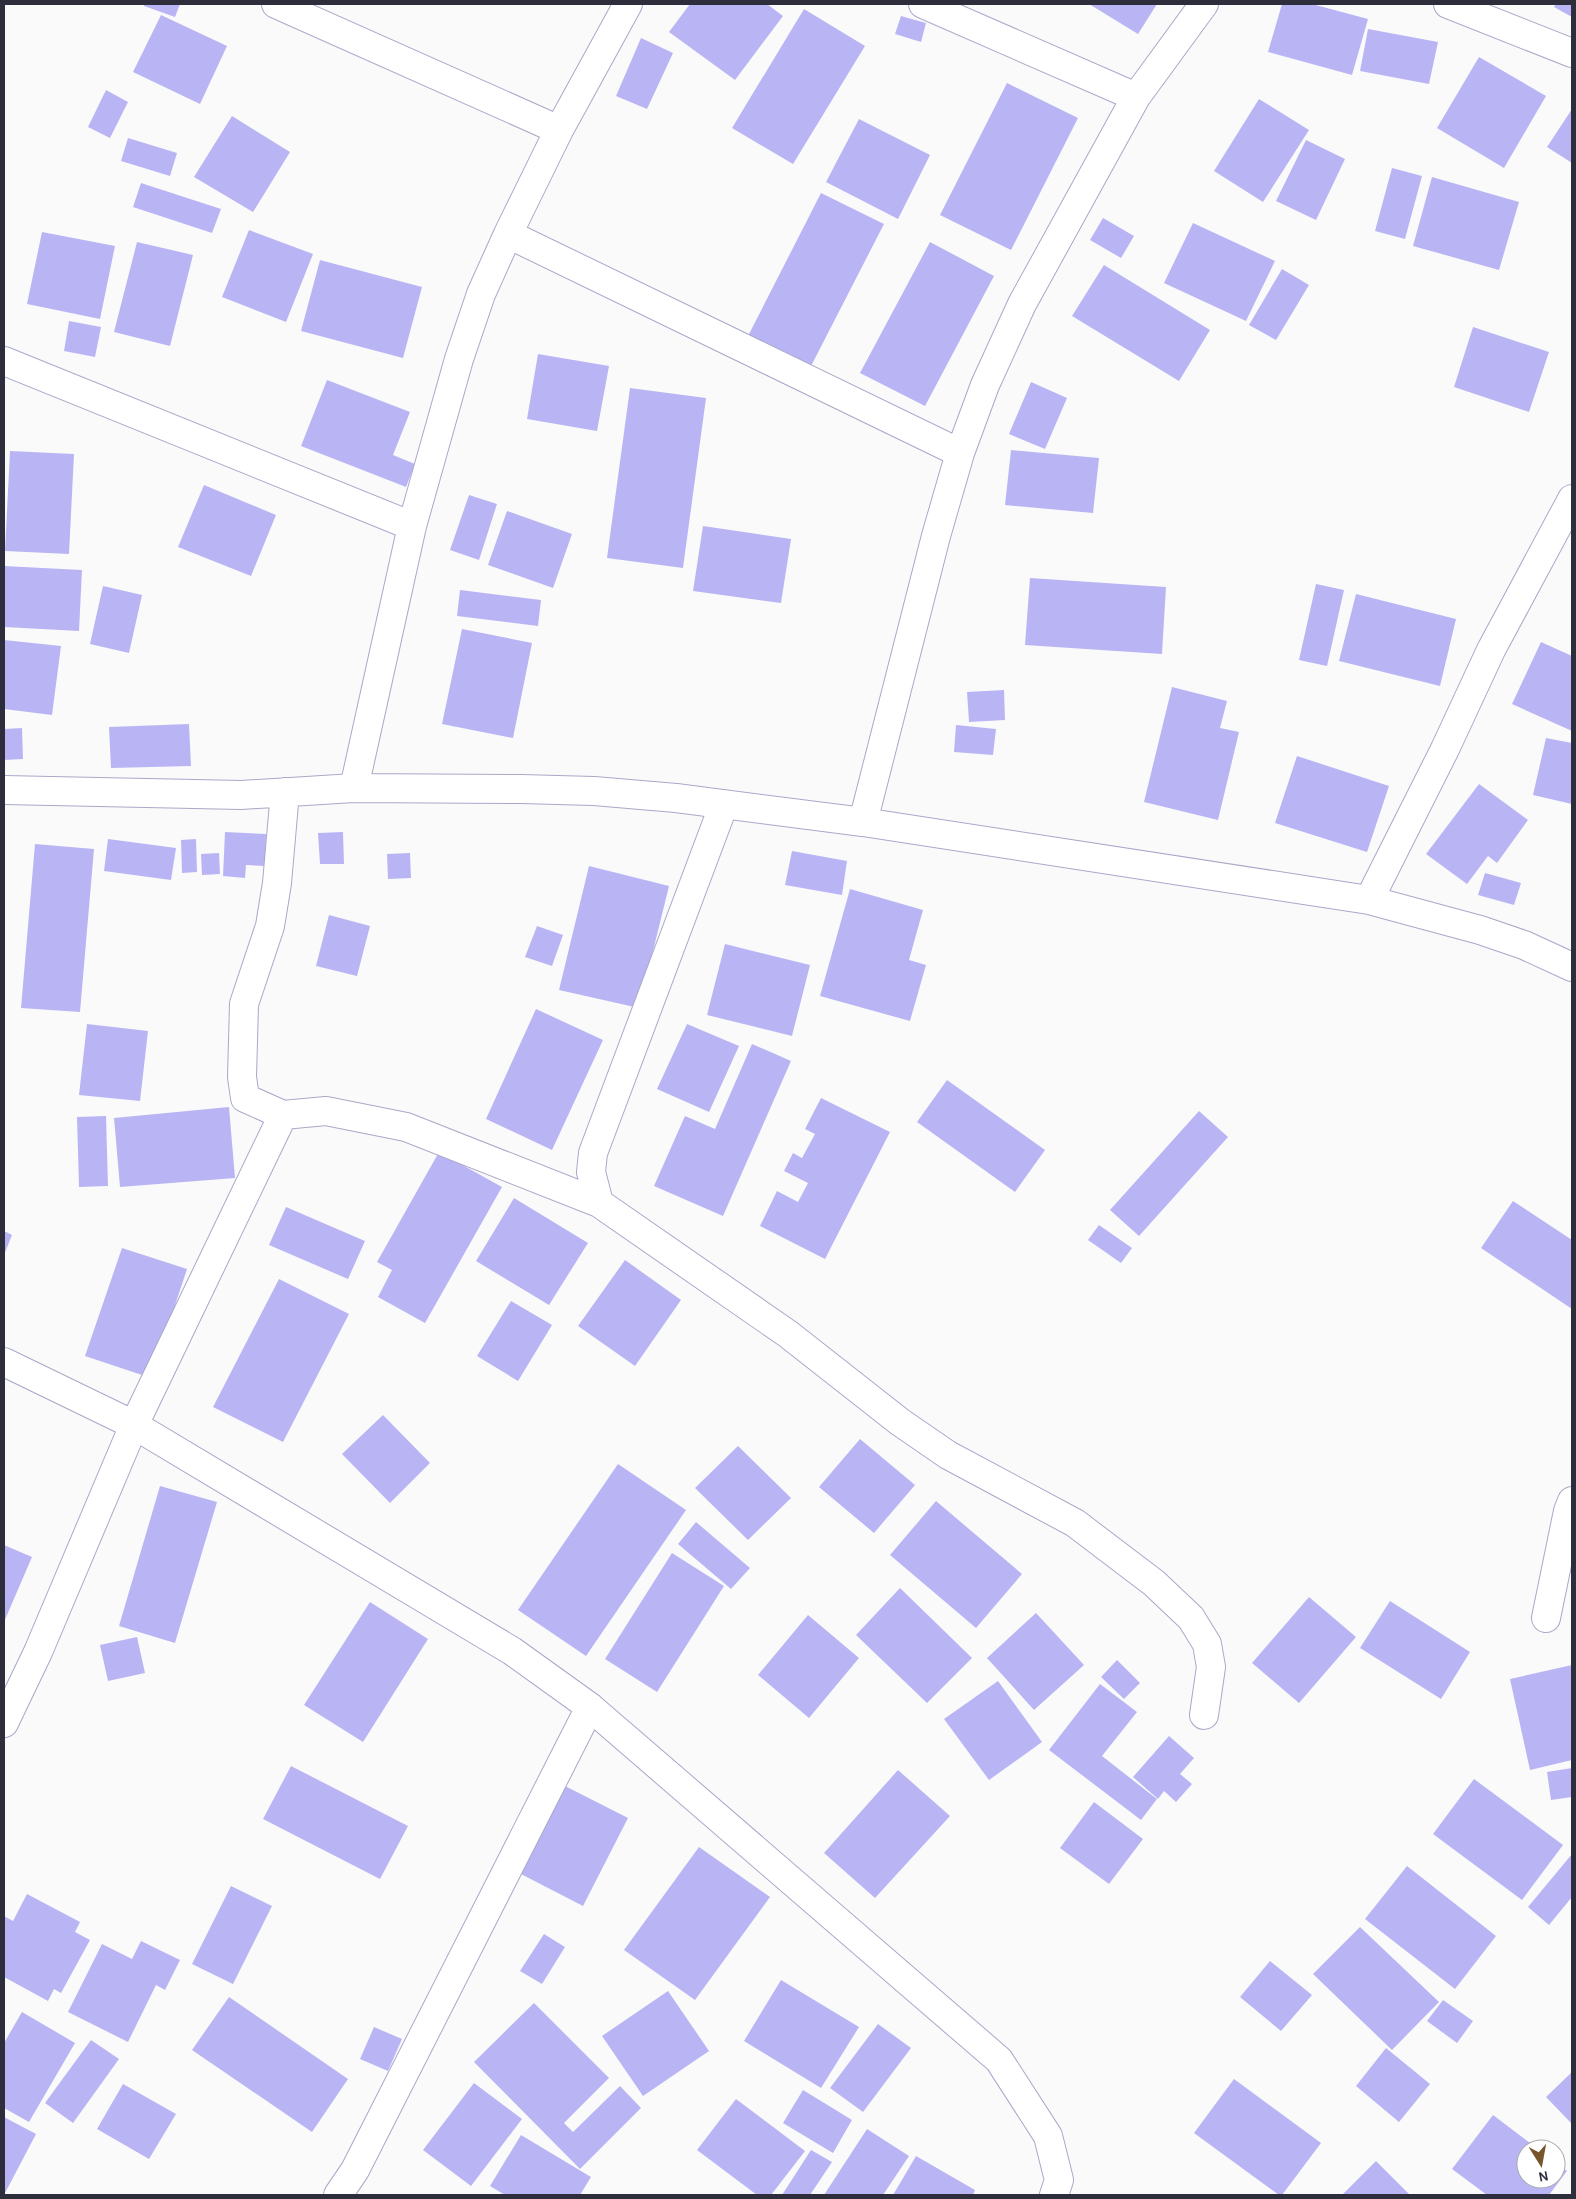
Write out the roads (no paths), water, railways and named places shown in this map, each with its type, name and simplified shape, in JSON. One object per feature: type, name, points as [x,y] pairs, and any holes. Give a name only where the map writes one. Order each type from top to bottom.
[{"type":"street","points":[[276,4],[559,130]]},
{"type":"street","points":[[354,788],[412,526],[459,359],[481,294],[559,130],[628,4]]},
{"type":"street","points":[[923,4],[1136,97]]},
{"type":"street","points":[[863,822],[936,536],[960,453],[986,385],[1022,304],[1136,97],[1204,4]]},
{"type":"street","points":[[1448,4],[1572,53]]},
{"type":"street","points":[[508,234],[960,453]]},
{"type":"street","points":[[4,361],[412,526]]},
{"type":"street","points":[[1369,900],[1445,749],[1491,650],[1572,499]]},
{"type":"street","points":[[4,790],[241,795],[354,788],[594,790],[724,804],[863,822],[1369,900],[1480,930],[1524,945],[1572,967]]},
{"type":"street","points":[[285,792],[277,883],[270,926],[244,1004],[242,1077],[245,1098],[283,1115],[326,1111],[406,1127],[599,1203],[788,1334],[900,1422],[948,1455],[1075,1523],[1154,1583],[1191,1618],[1206,1644],[1211,1667],[1204,1715]]},
{"type":"street","points":[[599,1203],[591,1172],[593,1153],[724,804]]},
{"type":"street","points":[[4,1723],[38,1652],[134,1425],[283,1115]]},
{"type":"street","points":[[4,1362],[134,1425],[512,1651],[590,1707],[999,2060],[1048,2136],[1059,2180],[1054,2195]]},
{"type":"street","points":[[1546,1618],[1571,1509]]},
{"type":"street","points":[[338,2195],[355,2170],[590,1707]]}]
